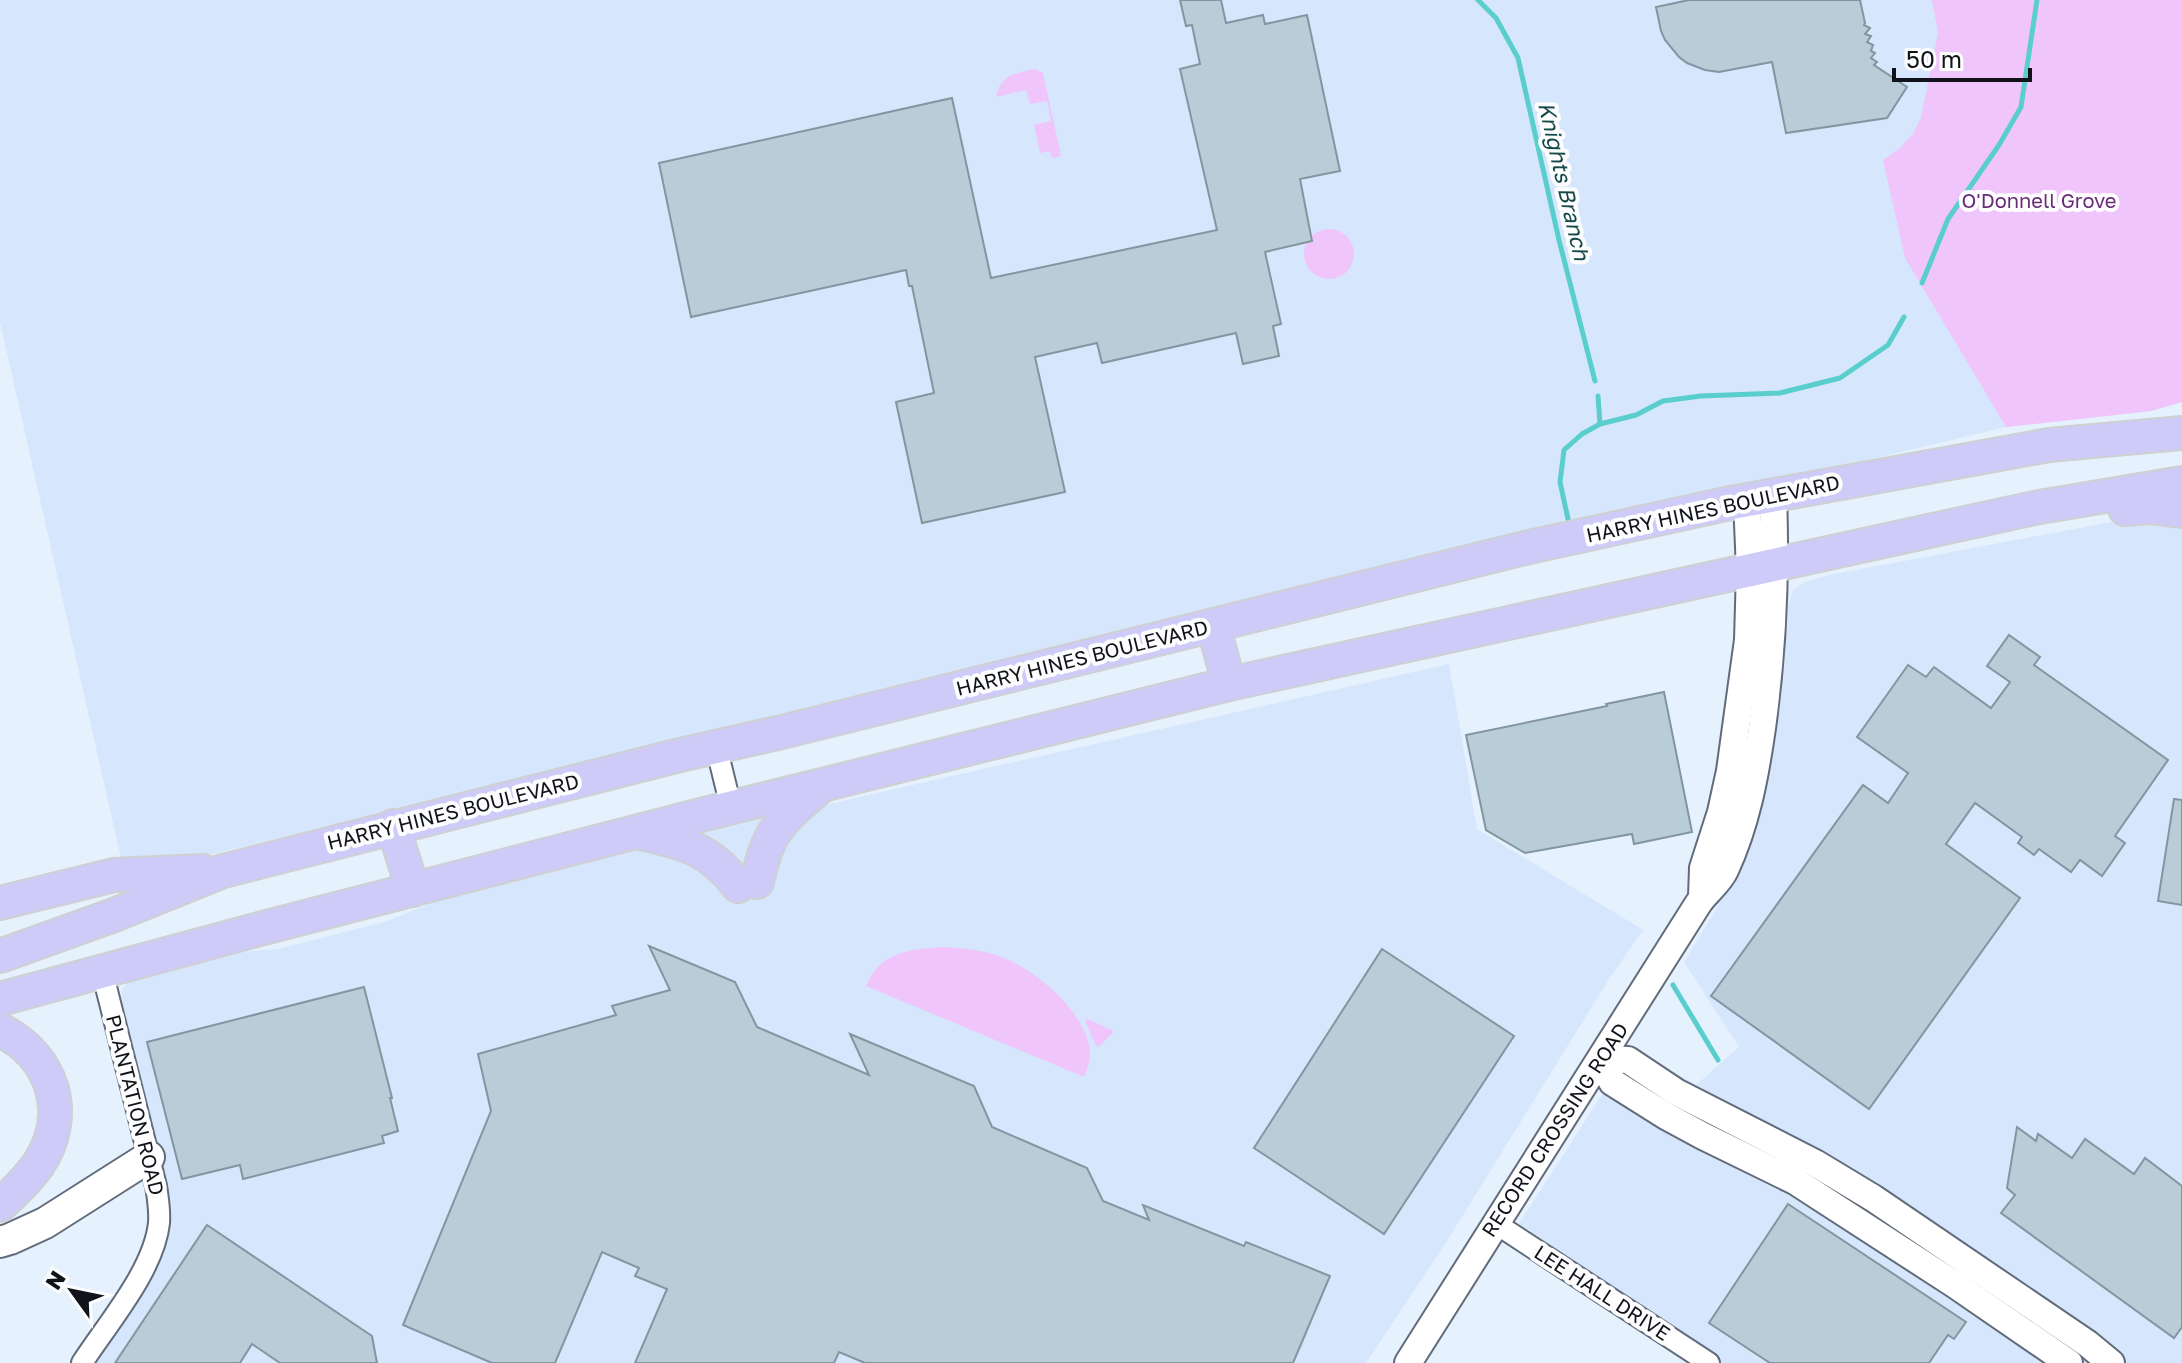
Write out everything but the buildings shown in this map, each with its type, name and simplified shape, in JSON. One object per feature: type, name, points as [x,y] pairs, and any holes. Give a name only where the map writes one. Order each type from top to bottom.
[{"type":"main road","points":[[2049,445],[2182,414]]},
{"type":"main road","name":"HARRY HINES BOULEVARD","points":[[0,956],[223,871],[393,826],[1525,548],[1760,497],[2049,445],[2182,433]]},
{"type":"main road","points":[[0,999],[731,807],[1229,684],[2034,508],[2182,483]]},
{"type":"main road","points":[[2034,508],[2099,511],[2150,507],[2182,511]]},
{"type":"main road","points":[[1213,625],[1229,684]]},
{"type":"main road","points":[[637,832],[680,841],[701,851],[747,884],[774,833],[823,784]]},
{"type":"main road","points":[[393,826],[413,890]]},
{"type":"main road","points":[[0,903],[114,875],[223,871]]},
{"type":"main road","points":[[0,1030],[21,1042],[45,1069],[55,1104],[50,1142],[39,1163],[19,1189],[0,1205]]},
{"type":"main road","points":[[0,1242],[45,1223],[149,1157]]},
{"type":"street","name":"RECORD CROSSING ROAD","points":[[1408,1363],[1702,897],[1703,868],[1730,771],[1748,640],[1763,568],[1760,497]]},
{"type":"street","points":[[716,746],[731,807]]},
{"type":"street","name":"PLANTATION ROAD","points":[[82,1363],[144,1269],[159,1224],[159,1207],[149,1157],[102,971]]},
{"type":"street","points":[[2069,1363],[1969,1280],[1846,1182],[1784,1146],[1676,1092],[1628,1060],[1601,1059],[1612,1082],[1666,1116],[1782,1174],[1831,1204],[1969,1280],[2088,1344],[2111,1363]]},
{"type":"street","points":[[1831,1204],[1846,1182]]},
{"type":"street","name":"LEE HALL DRIVE","points":[[1495,1223],[1709,1363]]},
{"type":"shaded area","points":[[0,0],[2182,0],[2182,402],[2151,411],[2006,427],[182,861],[123,867],[0,322]]},
{"type":"shaded area","points":[[2143,516],[2182,521],[2182,1363],[1722,1363],[1517,1227],[1632,1048],[1696,1085],[1739,1047],[1684,962],[1730,886],[1759,808],[1774,737],[1788,605],[1793,590],[1805,582],[1830,575]]},
{"type":"shaded area","points":[[1449,664],[1477,829],[1643,930],[1366,1363],[96,1363],[151,1279],[171,1208],[122,1000],[122,990],[127,983],[202,959],[278,949],[384,922],[447,897],[753,821]]},
{"type":"green space","name":"O'Donnell Grove","points":[[1932,0],[2182,0],[2182,402],[2151,411],[2006,427],[1905,258],[1883,160],[1912,135],[1921,118],[1938,33]]},
{"type":"green space","points":[[1035,69],[1043,73],[1061,156],[1052,158],[1050,151],[1040,153],[1034,125],[1051,121],[1047,101],[1030,104],[1026,90],[996,97],[1005,80]]},
{"type":"green space","points":[[1329,229],[1347,236],[1354,254],[1347,272],[1329,279],[1311,272],[1304,254],[1311,236]]},
{"type":"green space","points":[[942,947],[974,950],[1004,958],[1046,984],[1071,1009],[1087,1038],[1090,1056],[1084,1077],[866,986],[879,966],[897,954]]},
{"type":"green space","points":[[1088,1019],[1113,1031],[1098,1047],[1085,1021]]},
{"type":"waterway","name":"Knights Branch","points":[[1478,0],[1496,18],[1518,58],[1595,381]]},
{"type":"waterway","points":[[1922,283],[1948,219],[2021,107],[2037,0]]},
{"type":"waterway","points":[[1600,424],[1636,415],[1663,401],[1780,393],[1840,378],[1888,345],[1904,317]]},
{"type":"waterway","name":"Knights Branch","points":[[1568,519],[1560,482],[1564,450],[1582,434],[1600,424],[1598,396]]},
{"type":"waterway","name":"Knights Branch","points":[[1673,985],[1718,1060]]}]
